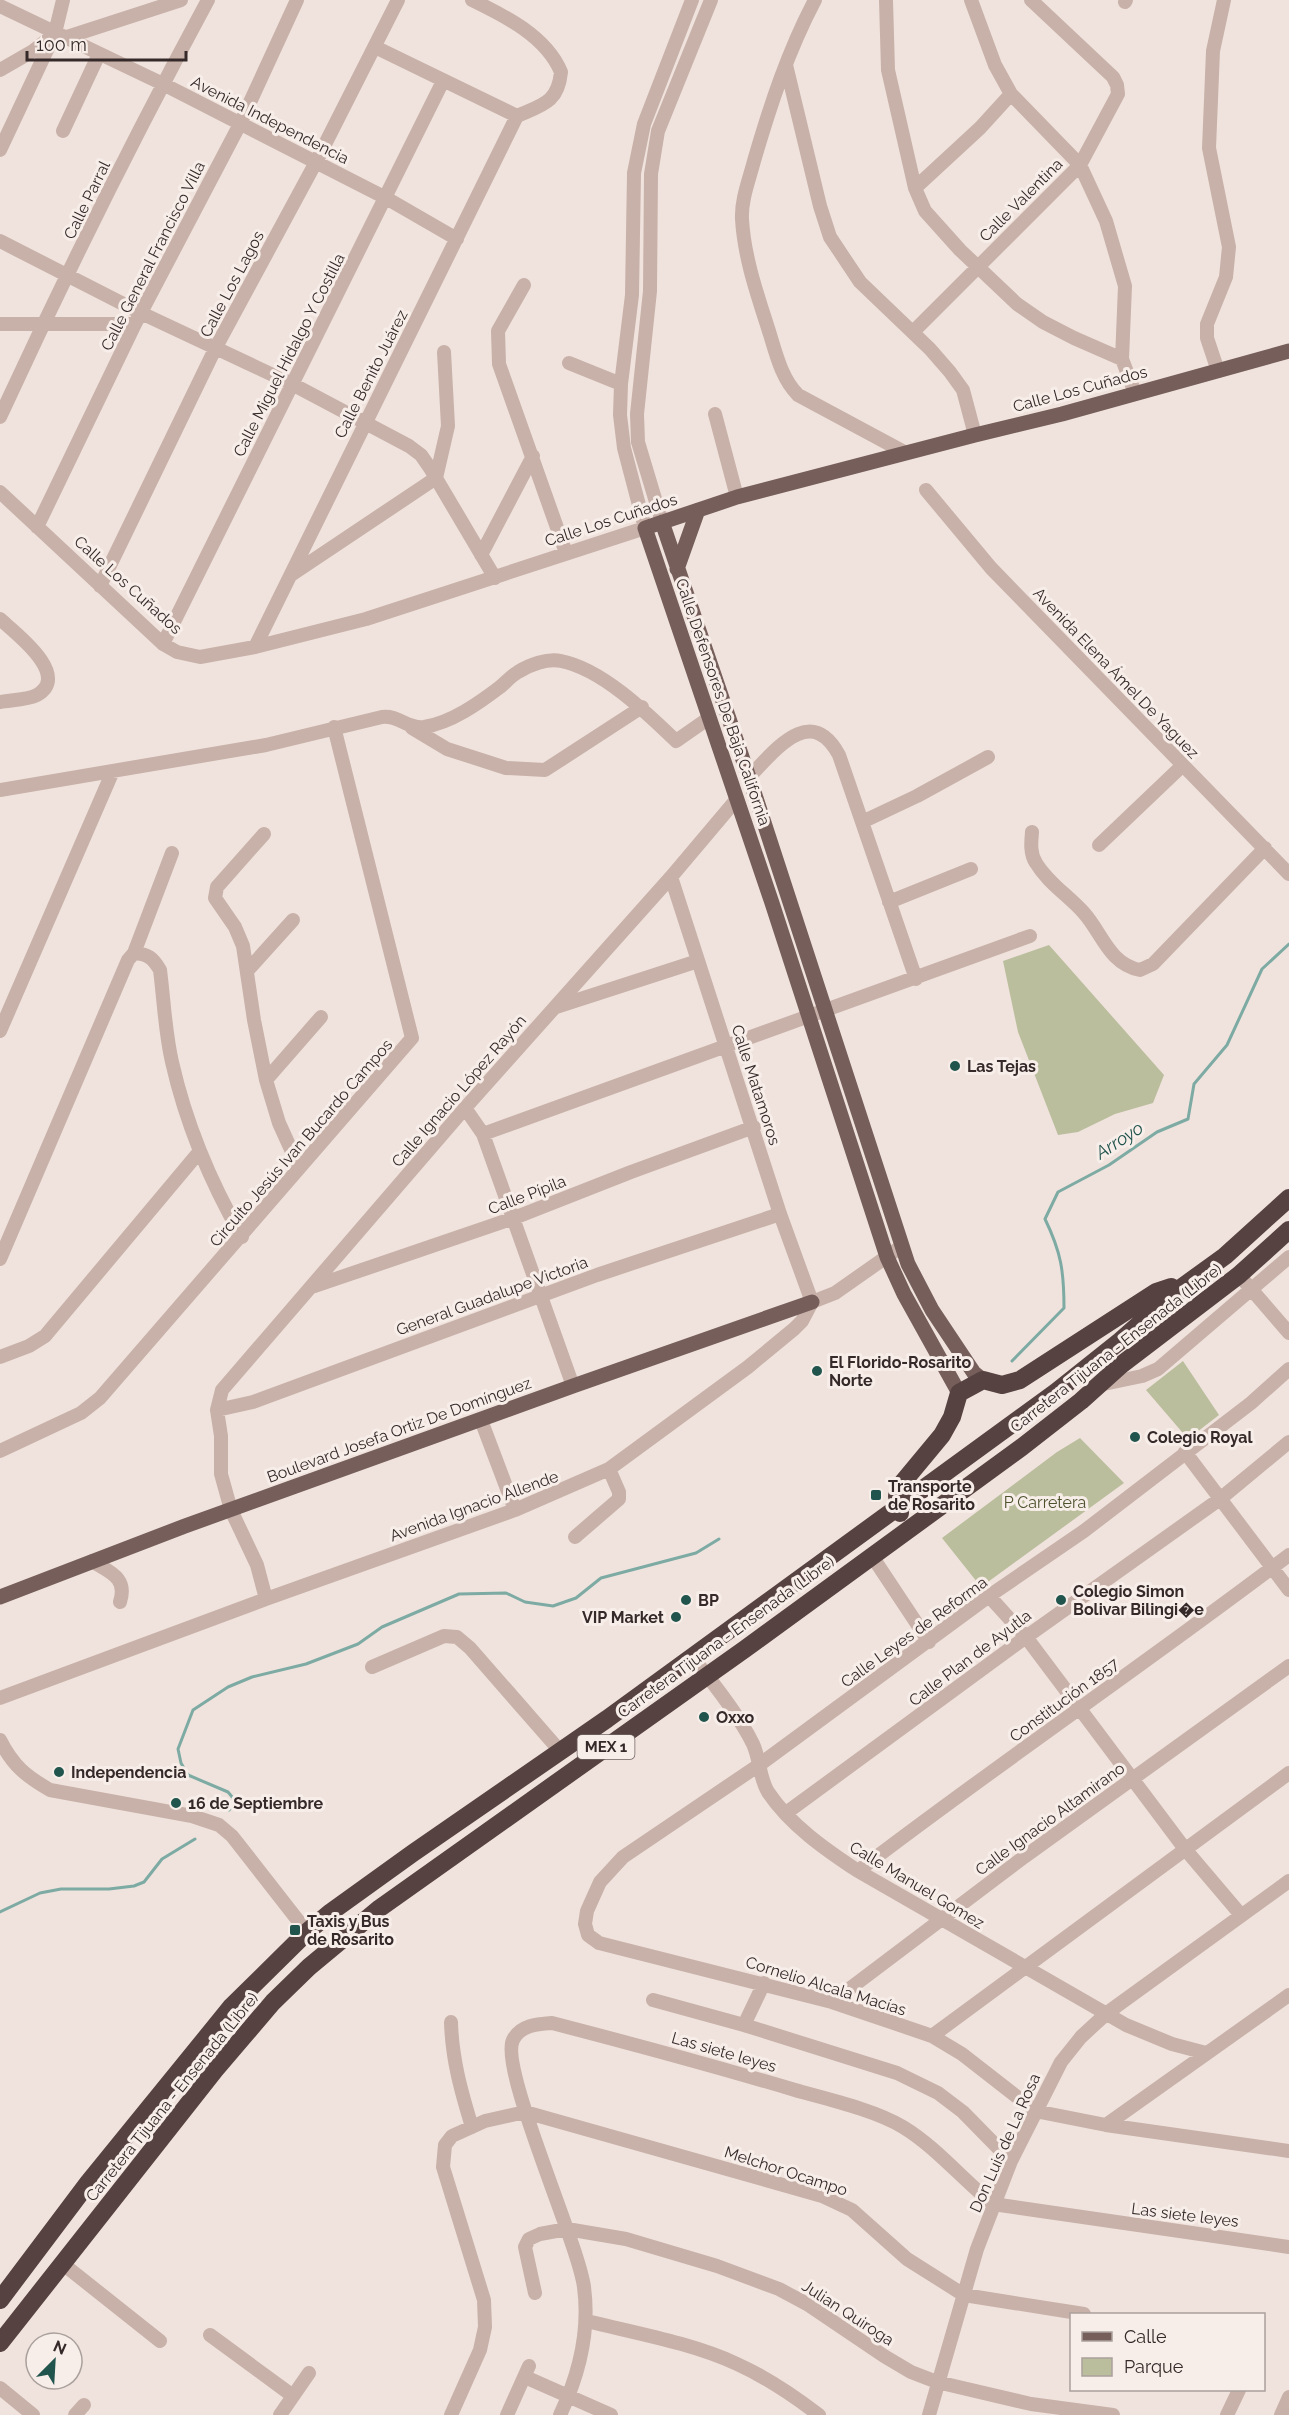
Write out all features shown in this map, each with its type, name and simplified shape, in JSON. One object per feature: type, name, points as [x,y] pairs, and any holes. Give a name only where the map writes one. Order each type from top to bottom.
[{"type":"highway","name":"Carretera Tijuana - Ensenada (Libre)","points":[[0,2300],[88,2183],[224,2016],[255,1982],[307,1932],[331,1912],[692,1657],[1056,1392],[1120,1341],[1178,1290],[1225,1256],[1289,1198]]},
{"type":"highway","name":"Carretera Tijuana - Ensenada (Libre)","points":[[0,2343],[237,2043],[309,1967],[380,1908],[1022,1447],[1121,1365],[1239,1275],[1289,1230]]},
{"type":"highway","points":[[822,1592],[828,1573],[895,1523],[901,1514],[897,1496],[903,1482],[942,1435],[952,1416],[959,1392],[983,1380],[1002,1385],[1020,1380],[1155,1292],[1171,1287],[1178,1290],[1183,1296],[1183,1302],[1178,1309],[1129,1347],[1121,1356],[1121,1365]]},
{"type":"main road","name":"Calle Los Cuñados","points":[[645,528],[737,497],[1062,414],[1289,351]]},
{"type":"main road","points":[[677,569],[698,510]]},
{"type":"main road","name":"Calle Defensores De Baja California","points":[[662,522],[749,777],[908,1264],[932,1310],[975,1373],[983,1380]]},
{"type":"main road","name":"Calle Defensores De Baja California","points":[[645,528],[887,1257],[904,1294],[959,1392]]},
{"type":"main road","points":[[736,800],[754,795]]},
{"type":"main road","name":"Boulevard Josefa Ortiz De Domínguez","points":[[0,1597],[231,1510],[812,1302]]},
{"type":"street","points":[[0,150],[60,36],[63,0]]},
{"type":"street","points":[[0,70],[60,36],[182,0]]},
{"type":"street","name":"Calle Parral","points":[[0,417],[42,325],[163,84],[208,0]]},
{"type":"street","name":"Calle General Francisco Villa","points":[[37,527],[138,319],[240,124],[297,0]]},
{"type":"street","name":"Calle Los Lagos","points":[[100,586],[215,349],[316,162],[398,0]]},
{"type":"street","points":[[375,47],[517,116],[551,99],[557,91],[561,72],[549,50],[500,6],[472,0]]},
{"type":"street","points":[[815,0],[786,65],[746,191],[742,217],[745,244],[757,293],[790,387],[798,395],[906,453]]},
{"type":"street","points":[[886,0],[888,70],[915,188],[925,211],[977,267],[1017,304],[1043,322],[1122,359]]},
{"type":"street","points":[[971,0],[995,65],[1011,94],[1080,165],[1106,220],[1125,286],[1122,359],[1136,393]]},
{"type":"street","name":"Calle Valentina","points":[[913,332],[1080,165],[1118,93],[1118,85],[1113,77],[1031,0]]},
{"type":"street","points":[[1218,371],[1207,338],[1207,324],[1226,277],[1229,247],[1209,148],[1213,51],[1224,0]]},
{"type":"street","points":[[691,1],[709,5]]},
{"type":"street","name":"Calle Defensores De Baja California","points":[[645,528],[624,448],[620,415],[621,384],[630,330],[634,173],[644,123],[691,1]]},
{"type":"street","name":"Calle Defensores De Baja California","points":[[662,522],[638,442],[637,406],[650,291],[651,174],[657,131],[709,5]]},
{"type":"street","name":"Avenida Independencia","points":[[0,6],[163,84],[316,162],[386,198],[457,239]]},
{"type":"street","points":[[63,131],[99,54]]},
{"type":"street","points":[[786,65],[820,206],[830,237],[860,282],[930,349],[963,390],[975,435]]},
{"type":"street","name":"Calle Miguel Hidalgo Y Costilla","points":[[163,644],[443,81]]},
{"type":"street","points":[[915,188],[980,128],[1011,94]]},
{"type":"street","name":"Calle Benito Juárez","points":[[255,647],[517,116]]},
{"type":"street","points":[[634,173],[651,174]]},
{"type":"street","points":[[0,241],[68,276],[138,319],[215,349],[292,384],[365,422],[421,455],[495,578]]},
{"type":"street","points":[[524,285],[498,331],[499,364],[566,552]]},
{"type":"street","points":[[0,324],[42,325],[138,319]]},
{"type":"street","points":[[630,330],[647,333]]},
{"type":"street","points":[[289,576],[436,478],[448,426],[444,352]]},
{"type":"street","points":[[569,363],[621,384]]},
{"type":"street","points":[[715,414],[737,497]]},
{"type":"street","points":[[624,448],[638,442]]},
{"type":"street","points":[[482,555],[533,456]]},
{"type":"street","name":"Avenida Elena Ámel De Yaguez","points":[[926,490],[991,568],[1289,874]]},
{"type":"street","name":"Calle Los Cuñados","points":[[0,492],[163,644],[177,652],[200,657],[255,647],[366,619],[645,528]]},
{"type":"street","points":[[0,619],[39,655],[47,670],[47,680],[43,689],[36,695],[0,702]]},
{"type":"street","points":[[412,728],[435,723],[471,707],[517,672],[533,664],[559,660],[596,676],[642,707],[676,741],[709,718]]},
{"type":"street","points":[[0,790],[266,745],[334,727],[391,716],[447,749],[506,768],[545,770],[642,707]]},
{"type":"street","name":"Circuito Jesús Ivan Bucardo Campos","points":[[0,1451],[91,1407],[242,1237],[299,1167],[412,1038],[334,727]]},
{"type":"street","points":[[749,777],[790,737],[800,732],[813,731],[824,735],[833,744],[916,979]]},
{"type":"street","points":[[862,822],[918,796],[988,757]]},
{"type":"street","points":[[1099,845],[1183,765]]},
{"type":"street","points":[[0,1031],[113,771]]},
{"type":"street","name":"Calle Ignacio López Rayón","points":[[217,1410],[218,1398],[228,1380],[465,1108],[671,877],[736,800]]},
{"type":"street","points":[[1032,832],[1030,846],[1034,861],[1043,873],[1085,914],[1110,952],[1126,966],[1140,970],[1153,964],[1265,849]]},
{"type":"street","points":[[264,834],[217,887],[215,898],[235,927],[243,946],[266,1080],[279,1123],[299,1167]]},
{"type":"street","points":[[0,1259],[128,960],[134,953],[172,853]]},
{"type":"street","points":[[889,902],[971,870]]},
{"type":"street","name":"Calle Matamoros","points":[[671,877],[754,1127],[780,1214],[812,1302]]},
{"type":"street","points":[[248,970],[293,920]]},
{"type":"street","points":[[483,1134],[1030,936]]},
{"type":"street","points":[[134,953],[153,958],[160,970],[172,1061],[200,1152],[219,1197],[242,1237]]},
{"type":"street","points":[[554,1008],[698,961]]},
{"type":"street","points":[[266,1080],[321,1017]]},
{"type":"street","points":[[837,1105],[853,1098]]},
{"type":"street","points":[[465,1108],[483,1134],[573,1386]]},
{"type":"street","name":"Calle Pípila","points":[[310,1288],[514,1218],[754,1127]]},
{"type":"street","points":[[0,1357],[37,1341],[52,1329],[200,1152]]},
{"type":"street","name":"General Guadalupe Victoria","points":[[217,1410],[253,1402],[597,1275],[780,1214]]},
{"type":"street","points":[[812,1302],[835,1293],[902,1246]]},
{"type":"street","points":[[1099,1385],[1142,1376],[1158,1369],[1253,1291],[1289,1257]]},
{"type":"street","points":[[1239,1275],[1289,1333]]},
{"type":"street","name":"Avenida Ignacio Allende","points":[[0,1698],[515,1510],[609,1469],[748,1367],[802,1321],[812,1302]]},
{"type":"street","name":"Calle Leyes de Reforma","points":[[588,1935],[585,1924],[591,1901],[600,1882],[613,1866],[759,1765],[989,1596],[1084,1531],[1251,1403],[1289,1369]]},
{"type":"street","points":[[217,1410],[222,1436],[221,1474],[231,1510],[253,1553],[266,1599]]},
{"type":"street","points":[[481,1420],[515,1510]]},
{"type":"street","name":"Calle Plan de Ayutla","points":[[786,1813],[1026,1637],[1220,1499],[1289,1442]]},
{"type":"street","points":[[1185,1452],[1289,1590]]},
{"type":"street","points":[[575,1537],[619,1499],[619,1492],[609,1469]]},
{"type":"street","name":"Constitución 1857","points":[[858,1872],[951,1800],[1079,1710],[1289,1555]]},
{"type":"street","points":[[872,1556],[929,1642]]},
{"type":"street","points":[[92,1561],[114,1575],[121,1583],[124,1592],[120,1602]]},
{"type":"street","points":[[989,1596],[1026,1637],[1079,1710],[1134,1778],[1185,1849],[1241,1916]]},
{"type":"street","points":[[372,1667],[444,1636],[457,1637],[470,1648],[560,1751]]},
{"type":"street","name":"Calle Manuel Gomez","points":[[692,1657],[707,1675],[752,1742],[765,1787],[786,1813],[820,1846],[858,1872],[1126,2025],[1172,2044],[1206,2053]]},
{"type":"street","name":"Calle Ignacio Altamirano","points":[[832,2002],[941,1919],[1289,1666]]},
{"type":"street","points":[[0,1740],[13,1764],[32,1780],[50,1790],[192,1816],[224,1828],[307,1932]]},
{"type":"street","points":[[932,2036],[1289,1773]]},
{"type":"street","name":"Don Luis de La Rosa","points":[[929,2415],[977,2249],[993,2204],[1011,2161],[1061,2062],[1081,2037],[1107,2013],[1289,1881]]},
{"type":"street","name":"Cornelio Alcala Macías","points":[[588,1935],[599,1943],[764,1983],[832,2002],[932,2036],[962,2054],[1035,2111]]},
{"type":"street","points":[[744,2025],[764,1983]]},
{"type":"street","points":[[1106,2125],[1289,1995]]},
{"type":"street","points":[[653,2000],[744,2025],[897,2073],[938,2093],[963,2112],[1011,2161]]},
{"type":"street","points":[[451,2022],[456,2074],[472,2127]]},
{"type":"street","name":"Las siete leyes","points":[[561,2415],[569,2398],[582,2356],[587,2321],[584,2286],[567,2229],[525,2112],[510,2053],[512,2041],[520,2030],[535,2024],[552,2023],[736,2072],[851,2107],[901,2126],[921,2140],[993,2204],[1289,2247]]},
{"type":"street","points":[[1035,2111],[1106,2125],[1289,2151]]},
{"type":"street","points":[[451,2415],[480,2350],[485,2327],[484,2300],[443,2168],[445,2145],[452,2136],[472,2127],[525,2112]]},
{"type":"street","name":"Melchor Ocampo","points":[[525,2112],[822,2196],[852,2210],[907,2259],[964,2295],[1078,2313]]},
{"type":"street","points":[[535,2293],[525,2247],[529,2239],[540,2234],[567,2229]]},
{"type":"street","name":"Julian Quiroga","points":[[567,2229],[626,2240],[717,2266],[779,2289],[817,2310],[911,2372],[937,2382],[1031,2404],[1113,2415]]},
{"type":"street","points":[[63,2264],[160,2341]]},
{"type":"street","points":[[587,2321],[663,2340],[736,2363],[764,2378],[819,2415]]},
{"type":"street","points":[[210,2335],[293,2396]]},
{"type":"street","points":[[507,2415],[527,2371],[569,2398],[611,2415]]},
{"type":"street","points":[[280,2415],[309,2373]]},
{"type":"street","points":[[0,2388],[33,2415]]},
{"type":"street","points":[[1227,2415],[1239,2391]]},
{"type":"street","points":[[1281,2415],[1289,2397]]},
{"type":"green space","points":[[1049,945],[1164,1075],[1153,1103],[1115,1114],[1078,1132],[1058,1135],[1018,1032],[1003,961]]},
{"type":"green space","points":[[1183,1361],[1219,1415],[1188,1439],[1146,1390]]},
{"type":"green space","name":"P Carretera","points":[[1080,1438],[1124,1483],[981,1587],[942,1538],[1057,1452]]},
{"type":"waterway","name":"Arroyo","points":[[1012,1361],[1064,1308],[1061,1262],[1045,1219],[1058,1192],[1109,1165],[1157,1132],[1188,1119],[1194,1084],[1227,1045],[1262,969],[1289,944]]},
{"type":"waterway","points":[[229,1810],[233,1805],[233,1798],[228,1792],[188,1775],[181,1763],[178,1749],[193,1710],[228,1687],[252,1677],[306,1664],[358,1644],[382,1627],[459,1594],[506,1593],[525,1602],[553,1606],[576,1598],[601,1578],[696,1553],[719,1539]]},
{"type":"waterway","points":[[0,1912],[40,1893],[61,1889],[109,1889],[134,1886],[144,1882],[162,1859],[195,1839]]},
{"type":"place","name":"Las Tejas","points":[[955,1066]]},
{"type":"place","name":"El Florido-Rosarito Norte","points":[[817,1371]]},
{"type":"place","name":"Colegio Royal","points":[[1135,1437]]},
{"type":"place","name":"Transporte de Rosarito","points":[[876,1495]]},
{"type":"place","name":"BP","points":[[686,1600]]},
{"type":"place","name":"Colegio Simon Bolivar Bilingi�e","points":[[1061,1600]]},
{"type":"place","name":"VIP Market","points":[[676,1617]]},
{"type":"place","name":"Oxxo","points":[[704,1717]]},
{"type":"place","name":"Independencia","points":[[59,1772]]},
{"type":"place","name":"16 de Septiembre","points":[[176,1803]]},
{"type":"place","name":"Taxis y Bus de Rosarito","points":[[295,1930]]}]
